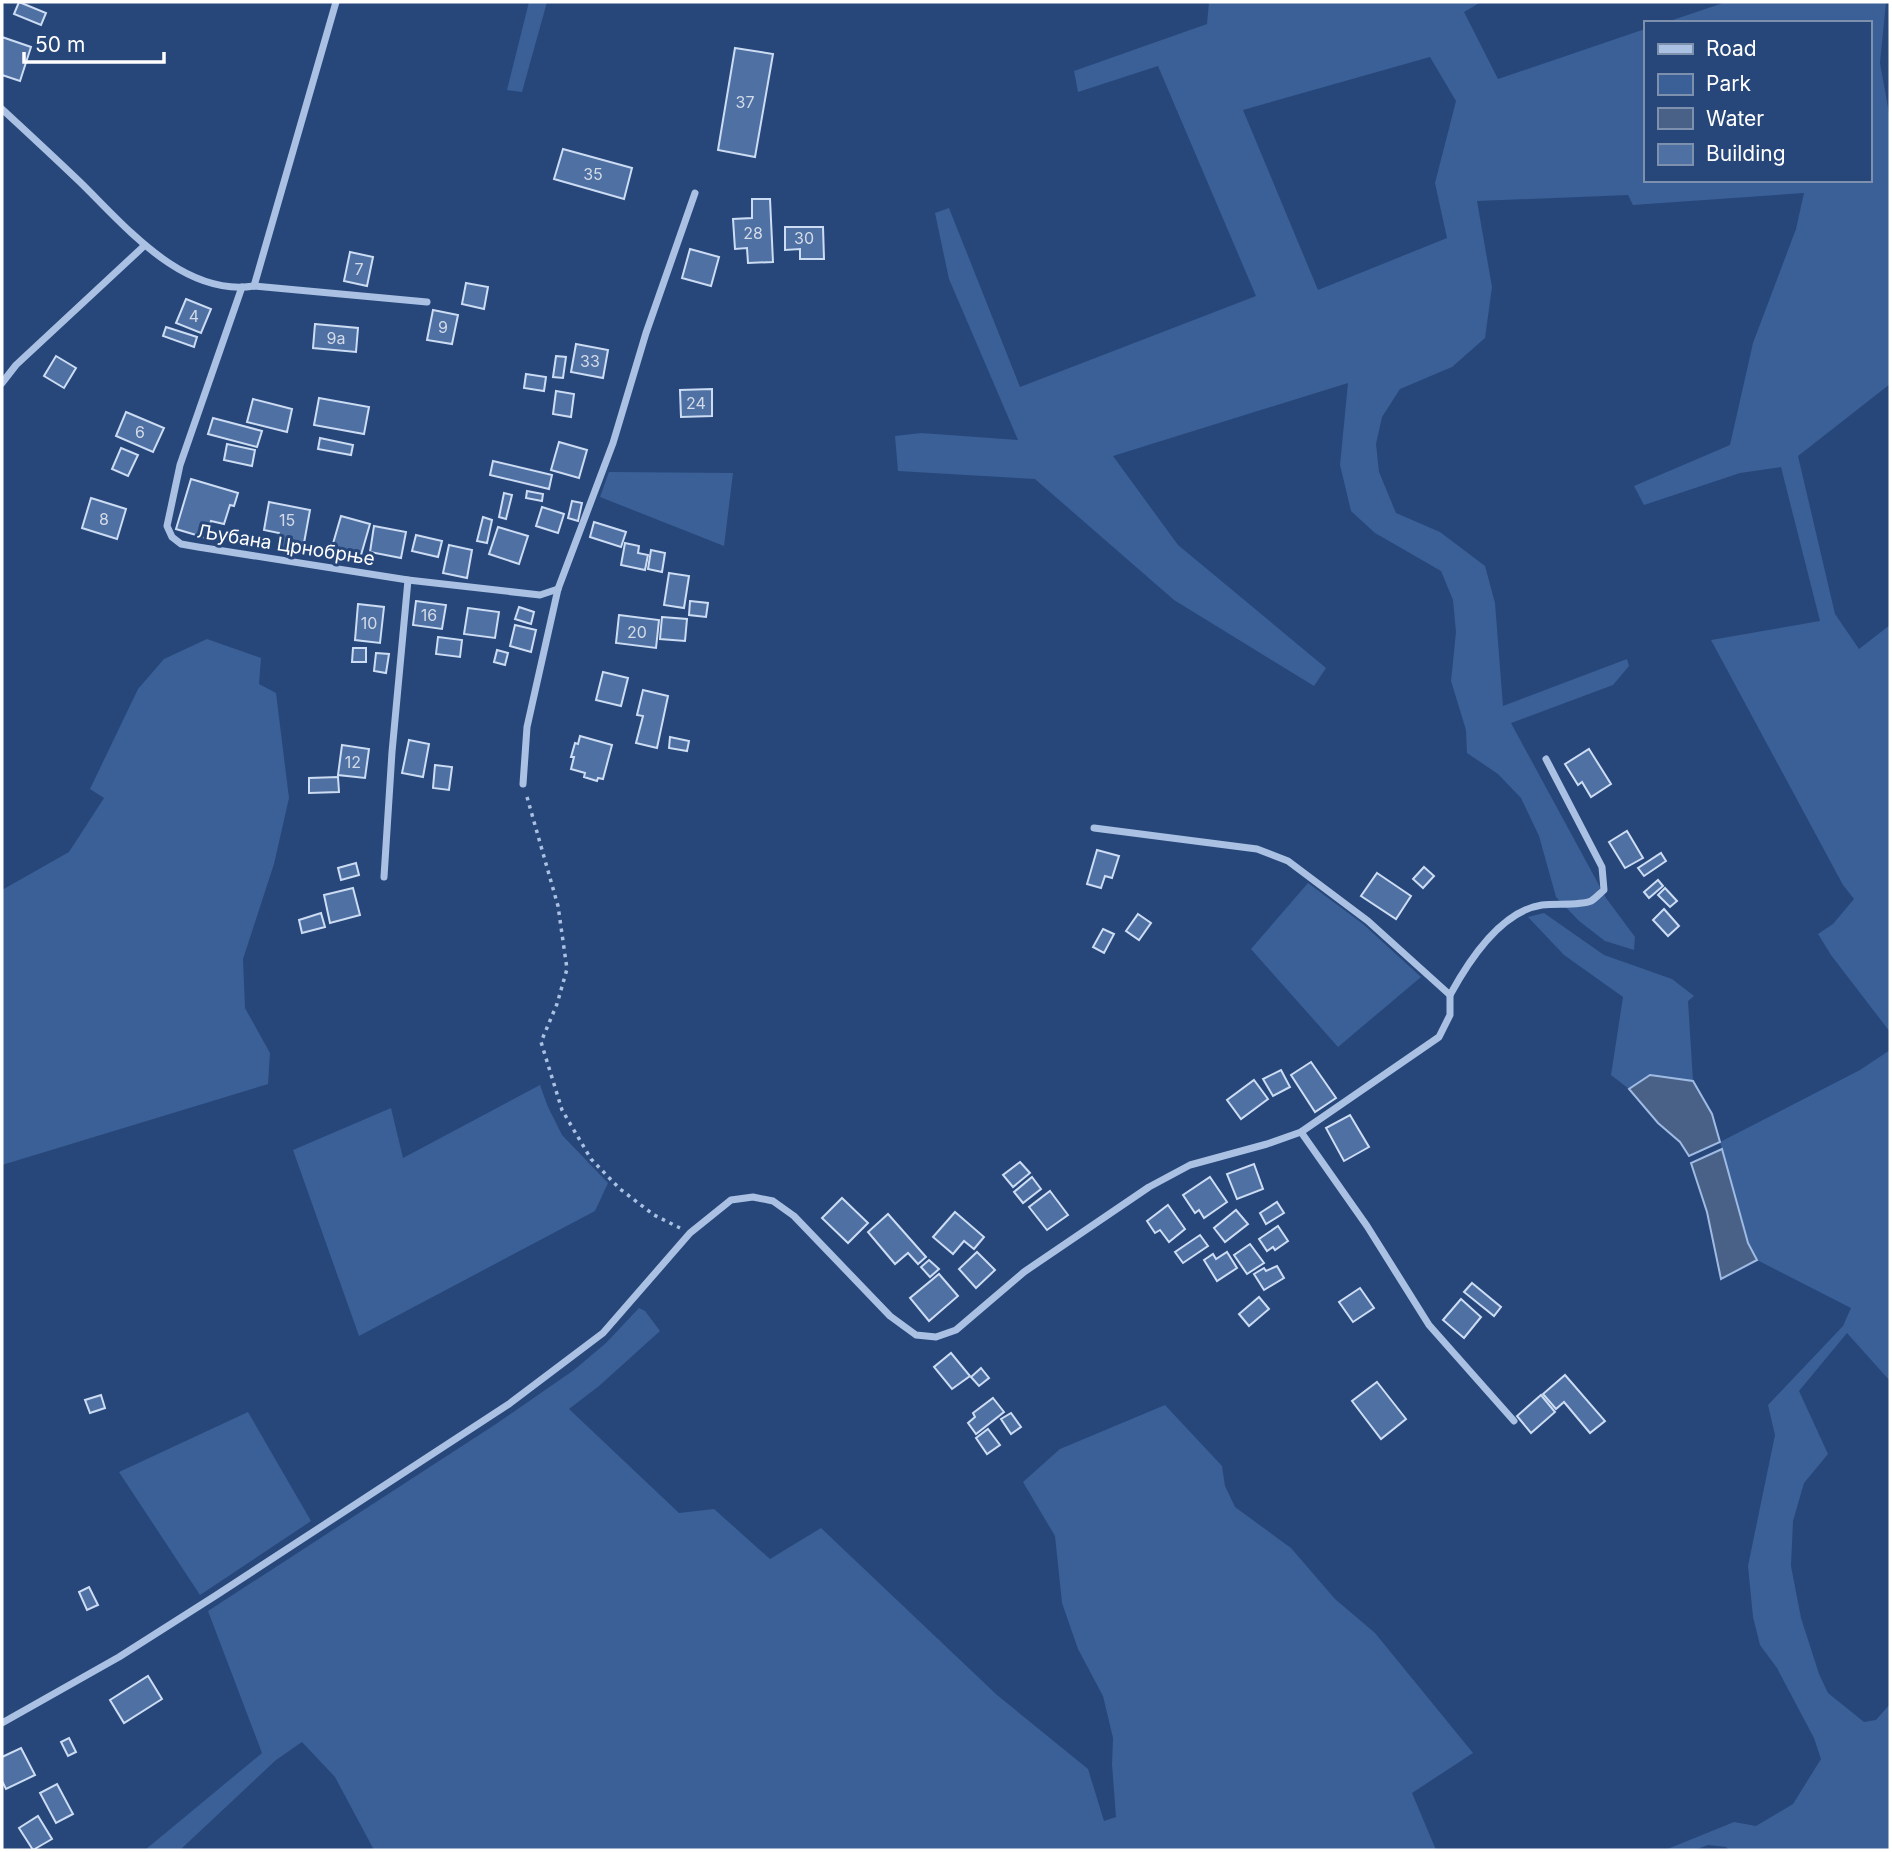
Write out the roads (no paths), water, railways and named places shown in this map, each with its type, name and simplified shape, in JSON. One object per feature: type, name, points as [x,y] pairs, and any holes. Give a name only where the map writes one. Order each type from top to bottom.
[{"type":"street","points":[[254,286],[336,2]]},
{"type":"street","points":[[2,109],[144,246],[200,279],[242,287],[427,302]]},
{"type":"street","points":[[523,784],[527,727],[558,589],[613,443],[646,332],[695,193]]},
{"type":"street","points":[[2,383],[16,365],[144,246]]},
{"type":"street","name":"Љубана Црнобрње","points":[[242,287],[180,465],[167,526],[172,537],[181,544],[408,580],[540,595],[558,589]]},
{"type":"street","points":[[384,877],[408,580]]},
{"type":"street","points":[[2,1723],[119,1657],[509,1404],[603,1334],[690,1233],[731,1200],[753,1197],[773,1201],[794,1216],[890,1316],[916,1335],[936,1337],[956,1330],[1024,1272],[1149,1186],[1190,1166],[1301,1132],[1439,1037],[1450,1015],[1450,995],[1465,967],[1504,924],[1520,913],[1538,906],[1591,901],[1604,890],[1602,867],[1546,759]]},
{"type":"street","points":[[1094,828],[1257,849],[1288,861],[1368,921],[1450,995]]},
{"type":"street","points":[[1301,1132],[1367,1226],[1429,1325],[1514,1421]]},
{"type":"water","points":[[1650,1075],[1693,1081],[1712,1114],[1720,1142],[1689,1156],[1680,1142],[1658,1123],[1629,1089]]},
{"type":"water","points":[[1722,1149],[1748,1243],[1757,1260],[1721,1279],[1707,1212],[1691,1163]]}]
